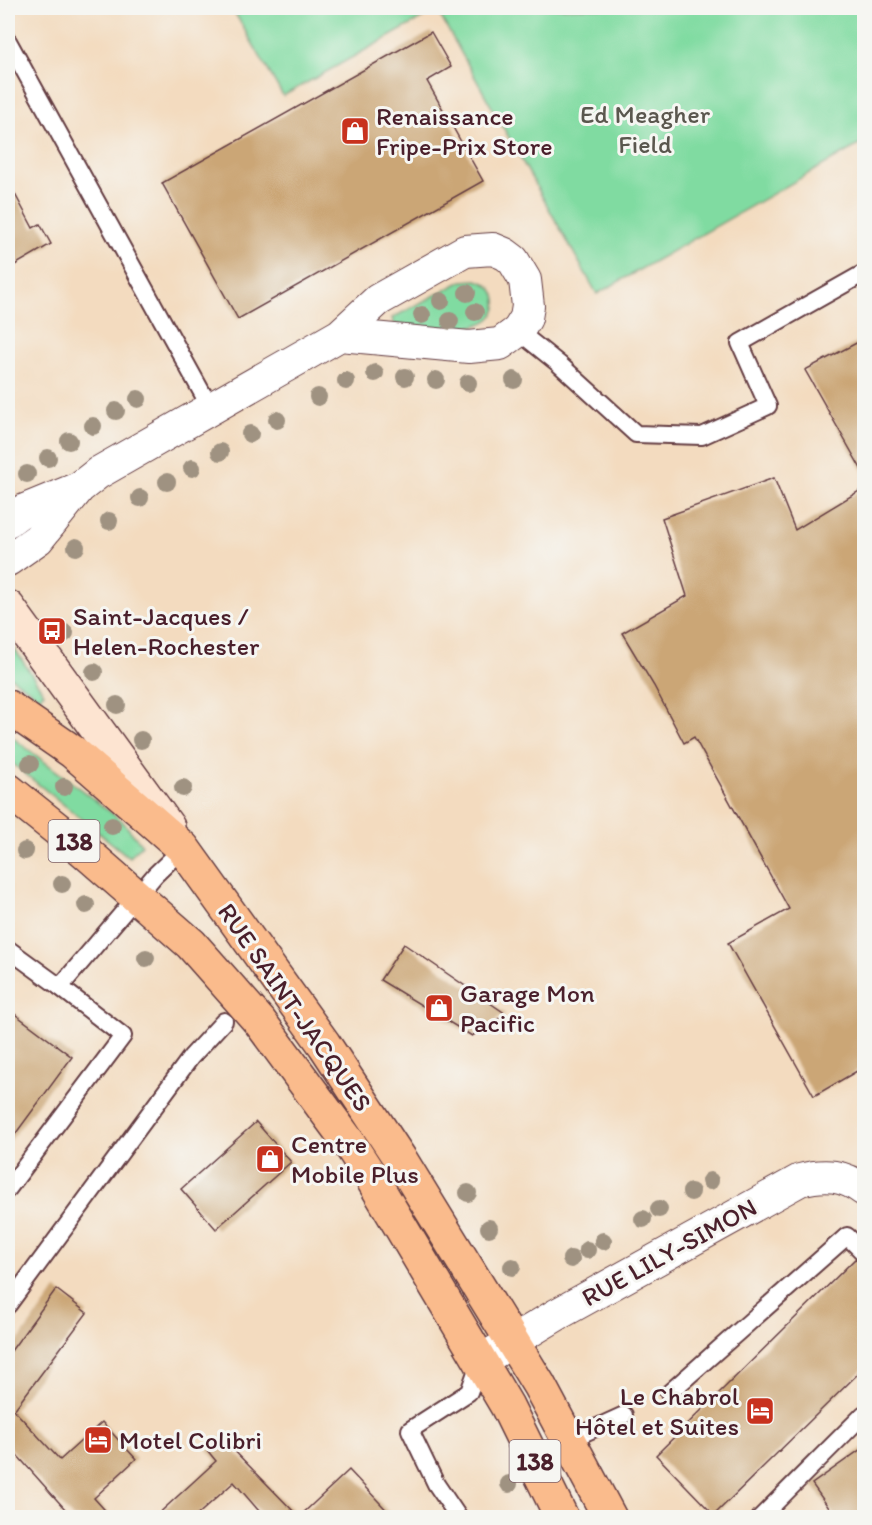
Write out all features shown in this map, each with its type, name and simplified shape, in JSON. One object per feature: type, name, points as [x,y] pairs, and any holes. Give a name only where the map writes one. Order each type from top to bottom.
[{"type":"main road","name":"RUE SAINT-JACQUES","points":[[8,607],[354,1088],[512,1341],[569,1440],[610,1518]]},
{"type":"main road","name":"138","points":[[8,706],[73,752],[183,848]]},
{"type":"main road","name":"138","points":[[8,790],[138,896]]},
{"type":"main road","name":"RUE SAINT-JACQUES","points":[[138,896],[214,968],[277,1044],[366,1170],[507,1406],[562,1518]]},
{"type":"street","points":[[8,521],[20,513],[79,488],[116,462],[340,335],[378,300],[465,250],[478,248],[505,254],[513,260],[525,280],[528,306],[518,331],[509,339],[486,347],[391,342],[340,335]]},
{"type":"street","points":[[8,560],[39,539],[79,488]]},
{"type":"street","name":"RUE LILY-SIMON","points":[[480,1361],[800,1180],[828,1175],[853,1182],[864,1190]]},
{"type":"lane","points":[[8,41],[210,407]]},
{"type":"lane","points":[[518,331],[559,364],[636,434],[702,436],[768,406],[740,343],[864,273]]},
{"type":"lane","points":[[60,987],[138,896],[183,848]]},
{"type":"lane","points":[[8,949],[123,1035],[8,1188]]},
{"type":"lane","points":[[8,1305],[191,1058],[224,1021]]},
{"type":"lane","points":[[669,1393],[847,1236],[864,1253]]},
{"type":"lane","points":[[459,1518],[436,1484],[410,1430],[469,1392],[480,1361]]},
{"type":"lane","points":[[760,1518],[864,1414]]},
{"type":"lane","points":[[569,1440],[624,1415]]},
{"type":"green space","name":"Ed Meagher Field","points":[[232,8],[864,8],[864,142],[597,294],[437,10],[283,96]]},
{"type":"green space","points":[[477,280],[490,286],[496,299],[495,312],[487,321],[457,328],[395,325],[392,318],[462,281]]},
{"type":"green space","points":[[8,639],[44,693],[39,697],[8,675]]},
{"type":"green space","points":[[8,734],[122,821],[142,845],[129,857],[8,760]]},
{"type":"building","name":"Renaissance Fripe-Prix Store","points":[[431,32],[451,67],[427,81],[483,181],[238,319],[162,183]]},
{"type":"building","points":[[8,181],[33,228],[40,224],[51,244],[8,269]]},
{"type":"building","points":[[864,339],[864,474],[805,370]]},
{"type":"building","points":[[774,478],[795,530],[864,488],[864,1067],[814,1096],[728,943],[789,909],[694,737],[684,743],[654,686],[622,633],[687,596],[662,518]]},
{"type":"building","points":[[404,944],[506,1014],[472,1036],[380,980]]},
{"type":"building","points":[[8,1009],[72,1057],[8,1144]]},
{"type":"building","points":[[256,1122],[291,1162],[216,1229],[181,1189]]},
{"type":"building","name":"Le Chabrol Hôtel et Suites","points":[[855,1259],[864,1263],[864,1368],[714,1515],[656,1455]]},
{"type":"building","points":[[56,1289],[87,1313],[14,1410],[60,1460],[102,1422],[136,1459],[94,1498],[112,1518],[73,1518],[8,1445],[8,1355]]},
{"type":"building","points":[[221,1437],[299,1517],[349,1470],[394,1518],[265,1518],[234,1482],[194,1518],[154,1518],[216,1461],[207,1450]]},
{"type":"building","points":[[864,1447],[864,1518],[836,1518],[812,1484]]},
{"type":"place","name":"Renaissance Fripe-Prix Store","points":[[355,131]]},
{"type":"place","name":"Saint-Jacques / Helen-Rochester","points":[[52,631]]},
{"type":"place","name":"Garage Mon Pacific","points":[[439,1008]]},
{"type":"place","name":"Centre Mobile Plus","points":[[270,1159]]},
{"type":"place","name":"Le Chabrol Hôtel et Suites","points":[[760,1411]]},
{"type":"place","name":"Motel Colibri","points":[[98,1440]]}]
